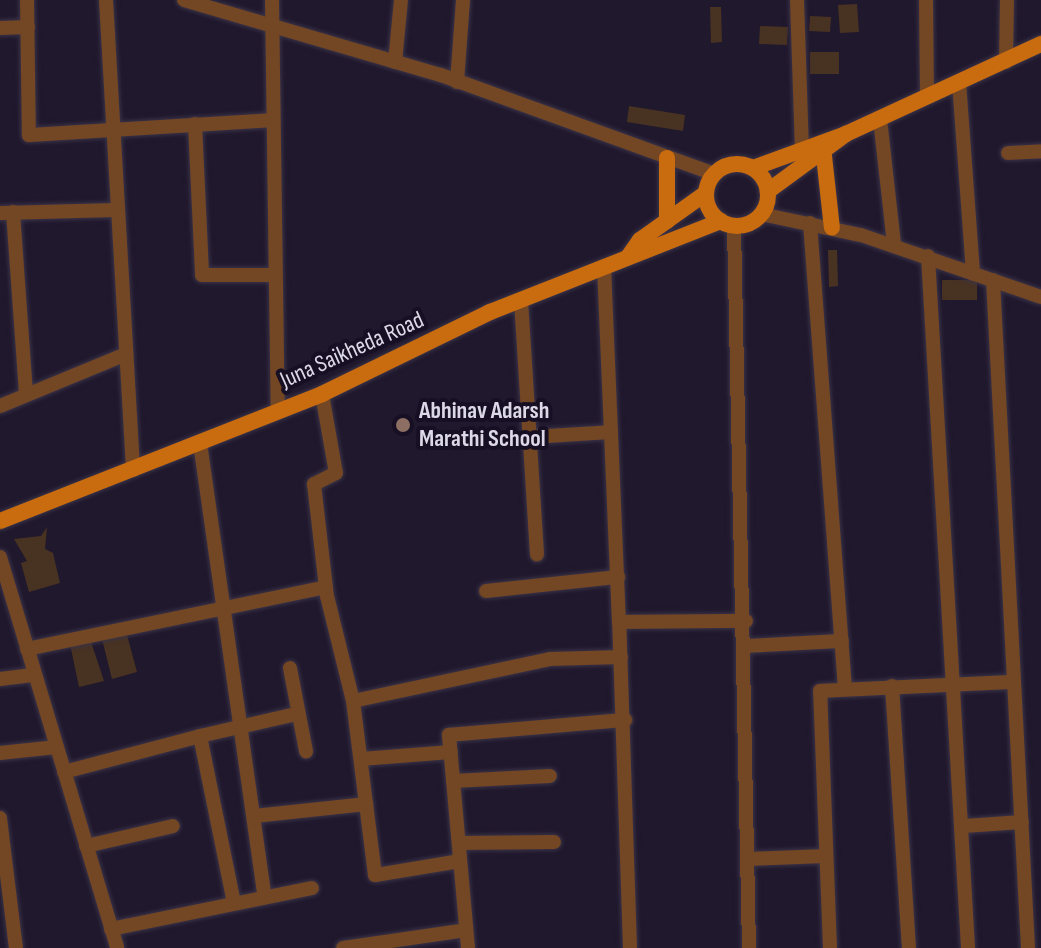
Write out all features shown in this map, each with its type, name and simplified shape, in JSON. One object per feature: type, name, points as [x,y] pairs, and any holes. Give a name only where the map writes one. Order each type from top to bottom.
[{"type":"main road","points":[[628,257],[667,221],[706,193],[714,174],[733,164],[753,168],[846,134],[1041,44]]},
{"type":"main road","points":[[706,193],[728,223],[761,214],[768,191],[824,156],[846,134]]},
{"type":"main road","points":[[824,156],[832,228]]},
{"type":"main road","points":[[667,158],[667,221]]},
{"type":"main road","points":[[753,168],[768,191]]},
{"type":"main road","name":"Juna Saikheda Road","points":[[0,521],[200,443],[278,408],[322,394],[521,300],[604,266],[628,257],[648,256],[728,223]]},
{"type":"street","points":[[27,0],[29,135],[272,120]]},
{"type":"street","points":[[106,0],[133,470]]},
{"type":"street","points":[[184,0],[457,82],[714,174]]},
{"type":"street","points":[[272,0],[278,408]]},
{"type":"street","points":[[395,62],[401,0]]},
{"type":"street","points":[[457,82],[463,0]]},
{"type":"street","points":[[797,0],[802,148]]},
{"type":"street","points":[[926,0],[927,96]]},
{"type":"street","points":[[1006,62],[1007,0]]},
{"type":"street","points":[[0,28],[28,27]]},
{"type":"street","points":[[959,82],[973,273]]},
{"type":"street","points":[[880,119],[894,244]]},
{"type":"street","points":[[195,124],[202,275],[275,275]]},
{"type":"street","points":[[1008,153],[1041,151]]},
{"type":"street","points":[[26,395],[6,213],[118,210]]},
{"type":"street","points":[[761,214],[894,244],[1041,297]]},
{"type":"street","points":[[728,223],[746,621],[749,948]]},
{"type":"street","points":[[810,223],[845,689]]},
{"type":"street","points":[[928,256],[964,826],[968,948]]},
{"type":"street","points":[[604,266],[625,720],[630,948]]},
{"type":"street","points":[[993,280],[1028,948]]},
{"type":"street","points":[[521,300],[537,554]]},
{"type":"street","points":[[0,406],[126,354]]},
{"type":"street","points":[[322,394],[336,473],[314,484],[326,587],[353,701],[375,875],[460,861]]},
{"type":"street","points":[[530,437],[611,432]]},
{"type":"street","points":[[200,443],[227,608],[265,897]]},
{"type":"street","points":[[0,557],[115,948]]},
{"type":"street","points":[[486,591],[618,577]]},
{"type":"street","points":[[27,649],[326,587]]},
{"type":"street","points":[[619,622],[746,621]]},
{"type":"street","points":[[746,646],[842,641]]},
{"type":"street","points":[[353,701],[550,659],[621,657]]},
{"type":"street","points":[[290,668],[296,714],[306,751]]},
{"type":"street","points":[[0,679],[35,675]]},
{"type":"street","points":[[830,948],[820,691],[955,681],[1014,682]]},
{"type":"street","points":[[892,686],[909,948]]},
{"type":"street","points":[[64,772],[241,722],[296,714]]},
{"type":"street","points":[[468,948],[449,735],[625,720]]},
{"type":"street","points":[[200,736],[234,903]]},
{"type":"street","points":[[0,753],[57,747]]},
{"type":"street","points":[[361,759],[451,752]]},
{"type":"street","points":[[453,781],[550,776]]},
{"type":"street","points":[[254,816],[366,804]]},
{"type":"street","points":[[0,818],[5,893],[16,948]]},
{"type":"street","points":[[964,826],[1022,822]]},
{"type":"street","points":[[86,846],[173,826]]},
{"type":"street","points":[[459,843],[554,842]]},
{"type":"street","points":[[747,859],[826,856]]},
{"type":"street","points":[[111,929],[312,888]]},
{"type":"street","points":[[345,948],[404,944],[466,930]]},
{"type":"building","points":[[857,4],[859,32],[840,33],[838,5]]},
{"type":"building","points":[[710,7],[721,7],[722,42],[711,43]]},
{"type":"building","points":[[810,16],[831,17],[830,32],[809,31]]},
{"type":"building","points":[[760,26],[788,27],[787,45],[759,44]]},
{"type":"building","points":[[810,52],[839,52],[839,74],[810,74]]},
{"type":"building","points":[[629,106],[685,115],[683,131],[627,122]]},
{"type":"building","points":[[828,250],[837,250],[838,286],[829,287]]},
{"type":"building","points":[[942,280],[977,280],[977,300],[942,300]]},
{"type":"building","points":[[47,527],[45,549],[53,553],[60,583],[29,592],[21,563],[27,561],[14,539],[41,536]]},
{"type":"building","points":[[127,635],[137,672],[112,679],[102,639]]},
{"type":"building","points":[[90,639],[104,681],[79,687],[70,644]]},
{"type":"place","name":"Abhinav Adarsh Marathi School","points":[[403,425]]}]
